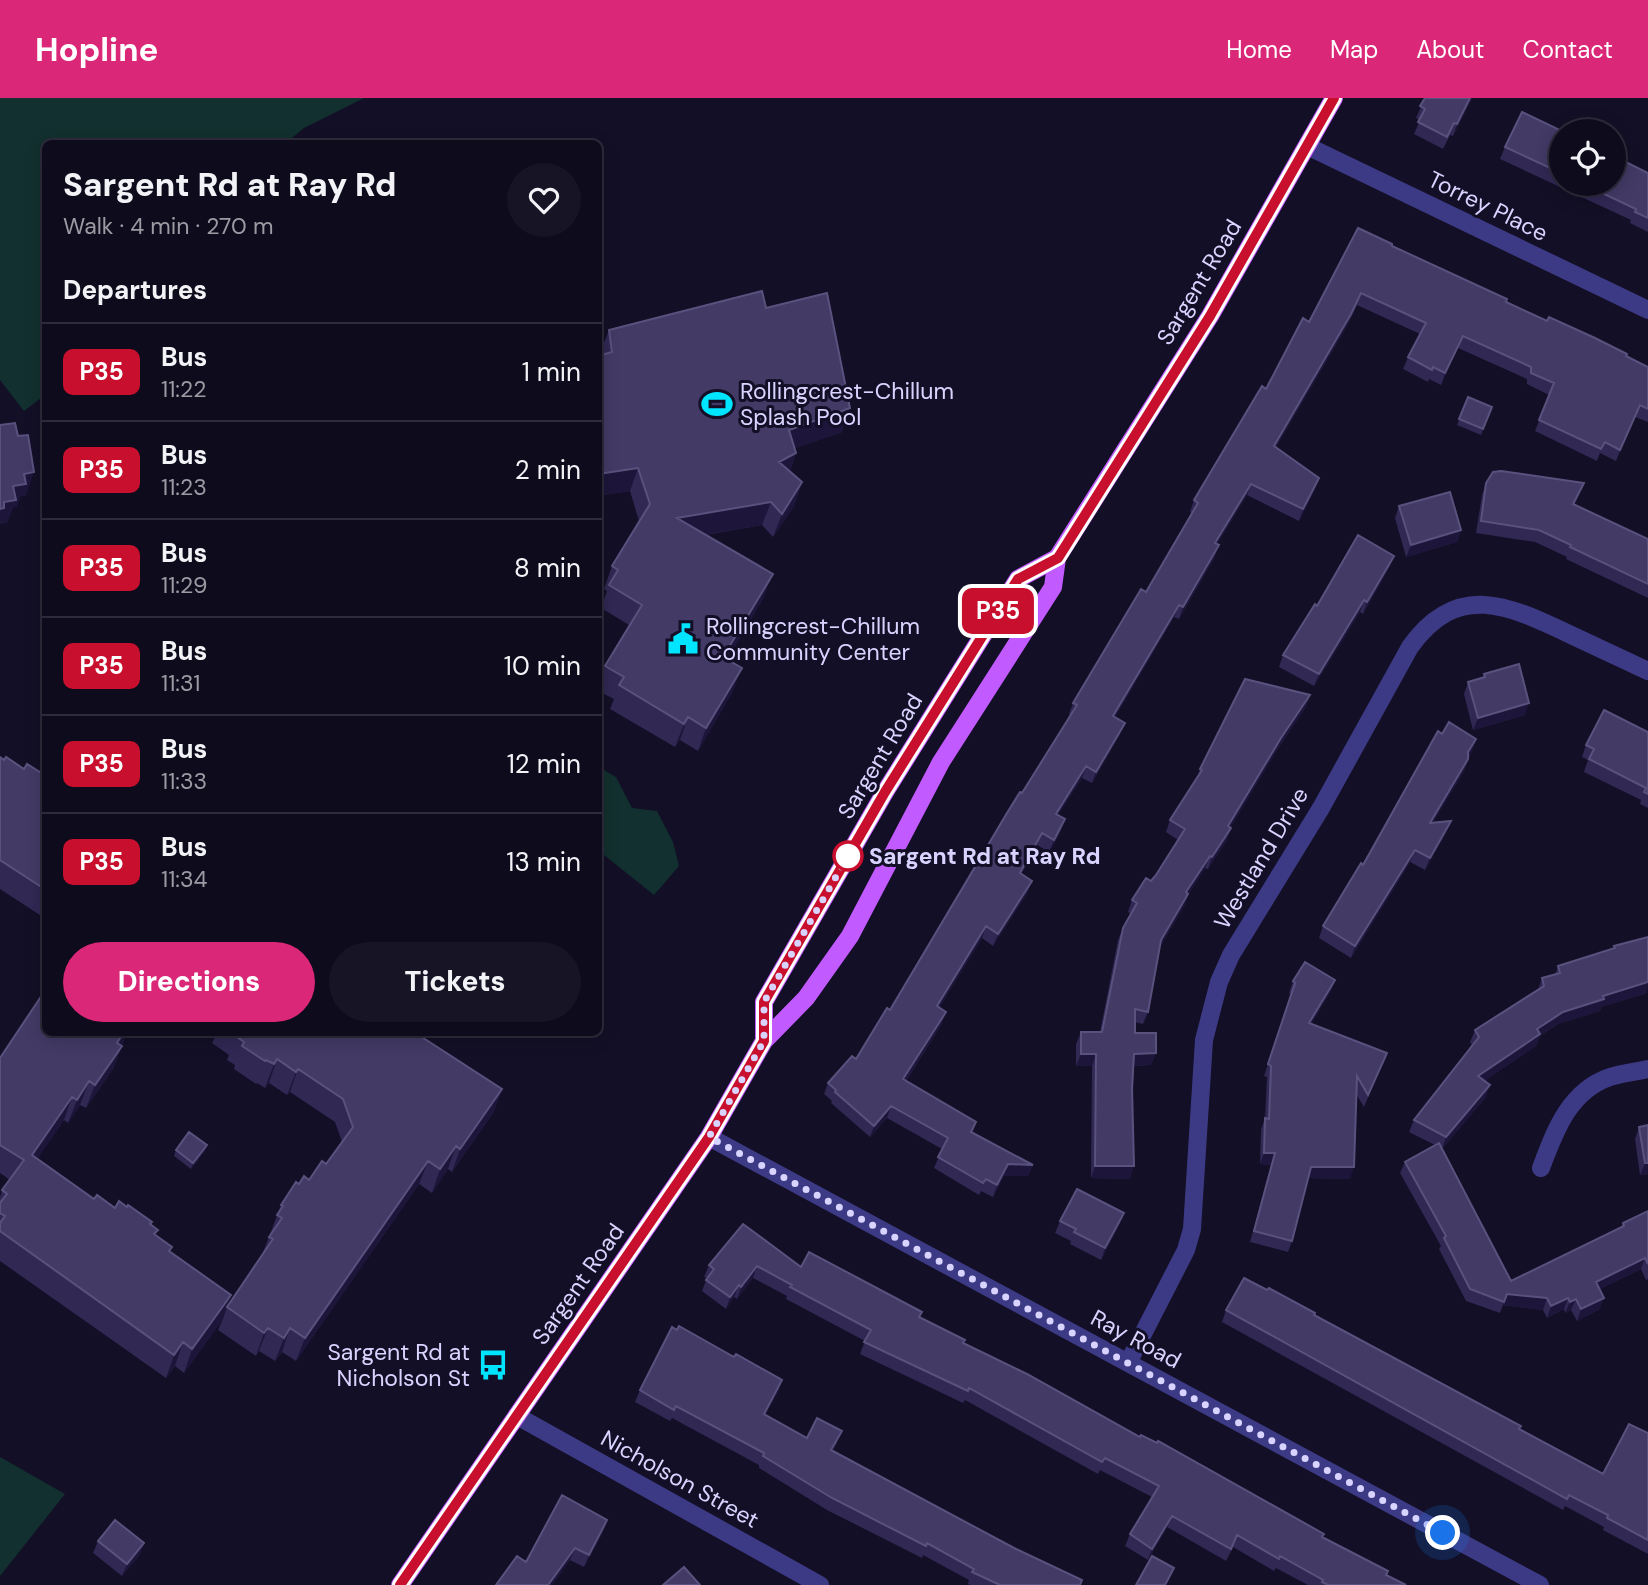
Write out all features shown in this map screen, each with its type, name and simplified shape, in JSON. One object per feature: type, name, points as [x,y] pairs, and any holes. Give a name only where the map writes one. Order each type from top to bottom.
[{"type":"main road","name":"Sargent Road","points":[[400,1585],[709,1137],[764,1041],[806,998],[850,936],[941,762],[1053,587],[1058,558],[1210,316],[1334,98]]},
{"type":"main road","name":"Sargent Road","points":[[764,1041],[764,1002],[885,792],[1018,579],[1058,558]]},
{"type":"street","name":"Torrey Place","points":[[1307,146],[1648,310]]},
{"type":"street","name":"Westland Drive","points":[[1128,1363],[1186,1250],[1192,1229],[1204,1040],[1219,982],[1231,955],[1321,808],[1410,647],[1436,618],[1455,609],[1475,604],[1502,606],[1525,613],[1648,671]]},
{"type":"street","points":[[1541,1168],[1569,1106],[1586,1090],[1608,1078],[1648,1069]]},
{"type":"street","name":"Ray Road","points":[[709,1137],[1540,1585]]},
{"type":"street","name":"Nicholson Street","points":[[517,1416],[820,1585]]},
{"type":"green space","points":[[0,98],[364,98],[304,128],[290,140],[42,140],[42,397],[24,411],[0,380]]},
{"type":"green space","points":[[602,769],[616,777],[632,808],[657,811],[673,842],[679,866],[654,895],[602,853]]},
{"type":"green space","points":[[0,1457],[65,1494],[0,1576]]},
{"type":"building","points":[[1425,98],[1470,98],[1447,137],[1418,122],[1425,109],[1420,106]]},
{"type":"building","points":[[1522,112],[1549,125],[1549,167],[1505,147]]},
{"type":"building","points":[[1626,162],[1648,173],[1648,218],[1635,212],[1636,209],[1608,196],[1626,196]]},
{"type":"building","points":[[1358,228],[1507,299],[1506,302],[1547,321],[1549,317],[1595,338],[1648,367],[1648,409],[1640,405],[1620,450],[1605,442],[1601,449],[1539,420],[1554,383],[1531,373],[1531,367],[1463,336],[1445,373],[1433,367],[1432,370],[1408,357],[1426,323],[1361,293],[1274,446],[1319,478],[1303,509],[1251,484],[1215,543],[1219,545],[1183,607],[1179,605],[1113,716],[1125,723],[1096,772],[1086,766],[1056,814],[1065,819],[1054,840],[1042,833],[1020,873],[1032,881],[998,934],[986,926],[937,1006],[946,1012],[903,1079],[976,1122],[971,1132],[1033,1165],[1008,1164],[997,1185],[986,1179],[983,1183],[938,1157],[948,1138],[891,1106],[874,1126],[828,1083],[852,1056],[856,1059],[887,1008],[890,1010],[1007,813],[1077,705],[1073,703],[1141,589],[1146,592],[1198,503],[1194,500],[1262,386],[1266,389],[1303,318],[1309,322]]},
{"type":"building","points":[[762,291],[766,308],[827,293],[850,408],[789,430],[796,453],[779,462],[802,482],[782,514],[771,502],[677,518],[773,574],[723,657],[742,668],[706,728],[688,717],[684,724],[619,685],[624,677],[605,666],[642,605],[609,585],[618,570],[612,566],[650,504],[638,468],[602,473],[602,355],[612,352],[609,330]]},
{"type":"building","points":[[1468,397],[1492,407],[1483,429],[1459,419]]},
{"type":"building","points":[[15,423],[18,436],[28,435],[34,472],[24,474],[26,484],[13,486],[16,500],[4,502],[4,508],[0,509],[0,425]]},
{"type":"building","points":[[1493,472],[1584,483],[1573,504],[1648,539],[1648,584],[1539,530],[1481,521],[1486,483]]},
{"type":"building","points":[[1450,492],[1461,530],[1411,545],[1399,506]]},
{"type":"building","points":[[1358,535],[1394,556],[1319,674],[1283,655],[1315,604],[1317,606]]},
{"type":"building","points":[[1519,664],[1529,703],[1478,718],[1468,682],[1485,677],[1484,674]]},
{"type":"building","points":[[1245,679],[1310,695],[1228,826],[1231,828],[1186,892],[1188,894],[1161,940],[1148,1012],[1135,1009],[1135,1033],[1156,1033],[1156,1053],[1134,1054],[1134,1166],[1095,1166],[1096,1054],[1081,1054],[1081,1032],[1102,1032],[1123,928],[1137,903],[1132,900],[1146,878],[1151,881],[1156,875],[1185,829],[1170,820],[1202,770],[1200,769]]},
{"type":"building","points":[[1604,710],[1648,732],[1648,794],[1644,792],[1646,788],[1589,759],[1594,749],[1586,745]]},
{"type":"building","points":[[1449,722],[1476,739],[1468,752],[1468,759],[1430,823],[1451,821],[1430,858],[1415,850],[1355,946],[1323,926],[1361,863],[1363,865],[1438,731],[1442,734]]},
{"type":"building","points":[[0,757],[4,760],[6,757],[24,769],[27,764],[42,773],[42,887],[0,860]]},
{"type":"building","points":[[1648,937],[1648,982],[1563,1012],[1537,1029],[1540,1034],[1478,1076],[1490,1085],[1446,1137],[1414,1120],[1479,1037],[1475,1030],[1544,986],[1542,978],[1560,973],[1558,966]]},
{"type":"building","points":[[1305,962],[1335,980],[1309,1023],[1387,1053],[1368,1095],[1357,1076],[1354,1167],[1311,1167],[1292,1241],[1254,1231],[1275,1153],[1264,1153],[1265,1118],[1269,1119],[1271,1066],[1268,1064],[1295,983],[1293,981]]},
{"type":"building","points":[[42,995],[42,1036],[121,1036],[117,1043],[122,1046],[95,1085],[89,1081],[77,1100],[72,1097],[32,1155],[94,1199],[97,1195],[115,1208],[119,1201],[127,1207],[128,1205],[152,1222],[150,1224],[158,1230],[154,1234],[172,1247],[169,1251],[231,1295],[192,1349],[183,1342],[174,1355],[0,1231],[0,1223],[5,1216],[0,1213],[0,1203],[7,1194],[2,1190],[24,1160],[0,1145],[0,1058]]},
{"type":"building","points":[[236,1036],[420,1036],[502,1089],[460,1149],[456,1146],[440,1169],[428,1161],[305,1338],[290,1328],[284,1338],[268,1328],[264,1333],[227,1307],[273,1239],[269,1237],[282,1218],[277,1215],[283,1206],[281,1205],[296,1182],[299,1184],[304,1176],[309,1180],[322,1161],[326,1164],[353,1127],[343,1099],[298,1069],[296,1072],[277,1059],[274,1064],[265,1061],[242,1046],[244,1042]]},
{"type":"building","points":[[1648,1125],[1648,1163],[1645,1163],[1639,1127]]},
{"type":"building","points":[[189,1132],[207,1145],[193,1163],[176,1150]]},
{"type":"building","points":[[1439,1143],[1511,1281],[1624,1226],[1623,1223],[1648,1211],[1648,1264],[1645,1258],[1596,1282],[1604,1298],[1581,1309],[1576,1299],[1570,1302],[1568,1298],[1551,1306],[1547,1298],[1507,1294],[1504,1302],[1470,1289],[1444,1238],[1446,1236],[1405,1162]]},
{"type":"building","points":[[1077,1189],[1124,1213],[1105,1248],[1074,1232],[1076,1229],[1060,1221]]},
{"type":"building","points":[[743,1224],[801,1267],[809,1252],[922,1312],[919,1317],[965,1340],[963,1343],[1027,1374],[1140,1437],[1141,1435],[1157,1443],[1158,1441],[1324,1534],[1322,1537],[1388,1571],[1386,1575],[1406,1585],[1328,1585],[1280,1556],[1279,1559],[1237,1535],[1231,1549],[1172,1516],[1152,1549],[1130,1534],[1159,1486],[1105,1458],[1102,1462],[969,1388],[968,1391],[864,1342],[871,1330],[790,1287],[792,1285],[757,1266],[730,1297],[706,1280],[714,1269],[709,1265]]},
{"type":"building","points":[[1244,1278],[1315,1313],[1314,1315],[1521,1426],[1519,1429],[1603,1474],[1629,1424],[1648,1433],[1648,1540],[1607,1518],[1608,1515],[1569,1495],[1567,1499],[1226,1310]]},
{"type":"building","points":[[679,1326],[782,1380],[764,1414],[807,1438],[817,1418],[842,1431],[831,1450],[1016,1549],[1082,1580],[1080,1585],[1000,1585],[972,1572],[974,1569],[927,1543],[926,1546],[832,1498],[763,1456],[764,1453],[676,1406],[674,1410],[640,1390],[672,1327],[677,1330]]},
{"type":"building","points":[[562,1495],[607,1520],[589,1555],[575,1548],[548,1585],[496,1585],[517,1556],[526,1562]]},
{"type":"building","points":[[115,1520],[144,1543],[127,1564],[98,1541]]},
{"type":"building","points":[[1152,1556],[1174,1568],[1165,1585],[1136,1585]]},
{"type":"building","points":[[684,1567],[700,1585],[663,1585]]},
{"type":"bus line","name":"P35","points":[[400,1585],[709,1137],[764,1041],[764,1002],[885,792],[1018,579],[1058,558],[1210,316],[1334,98]]},
{"type":"place","name":"Rollingcrest-Chillum Splash Pool","points":[[717,404]]},
{"type":"place","name":"Rollingcrest-Chillum Community Center","points":[[683,639]]},
{"type":"place","name":"Sargent Rd at Ray Rd","points":[[848,856]]},
{"type":"place","name":"Sargent Rd at Nicholson St","points":[[493,1365]]},
{"type":"route","points":[[848,856],[764,1002],[764,1041],[709,1137],[1443,1533]]}]
